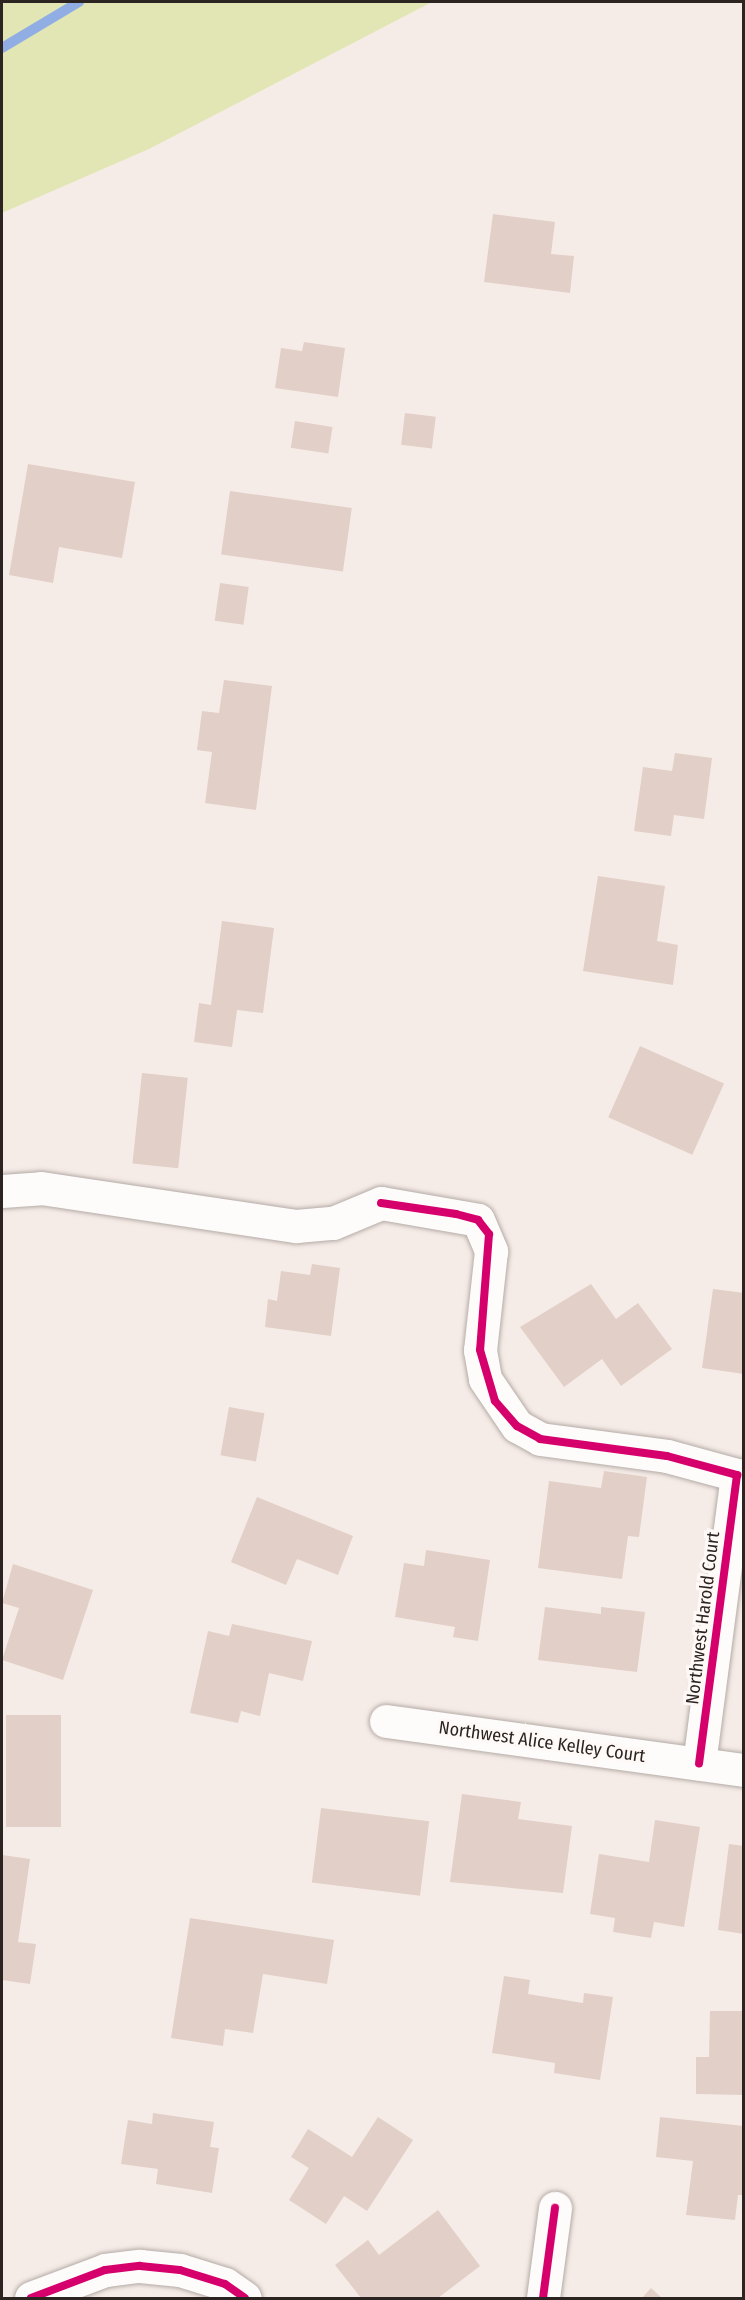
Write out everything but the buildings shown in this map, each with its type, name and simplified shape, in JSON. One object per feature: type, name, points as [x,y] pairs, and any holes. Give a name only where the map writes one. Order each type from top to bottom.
[{"type":"street","name":"Northwest Harold Court","points":[[2,1191],[41,1188],[296,1226],[333,1223],[381,1203],[456,1214],[478,1220],[489,1234],[480,1350],[495,1401],[517,1426],[540,1439],[667,1456],[737,1475],[699,1764]]},
{"type":"street","name":"Northwest Alice Kelley Court","points":[[386,1721],[744,1770]]},
{"type":"street","points":[[543,2298],[555,2208]]},
{"type":"street","points":[[31,2298],[96,2273],[140,2266],[202,2277],[244,2298]]},
{"type":"green space","points":[[2,2],[432,2],[149,149],[2,213]]},
{"type":"waterway","points":[[2,48],[79,2]]},
{"type":"cycle path","points":[[381,1203],[456,1214],[478,1220],[489,1234],[480,1350],[495,1401],[517,1426],[540,1439],[667,1456],[737,1475],[699,1764]]},
{"type":"cycle path","points":[[543,2298],[555,2208]]},
{"type":"cycle path","points":[[31,2298],[105,2270],[140,2266],[180,2270],[225,2284],[245,2298]]}]
